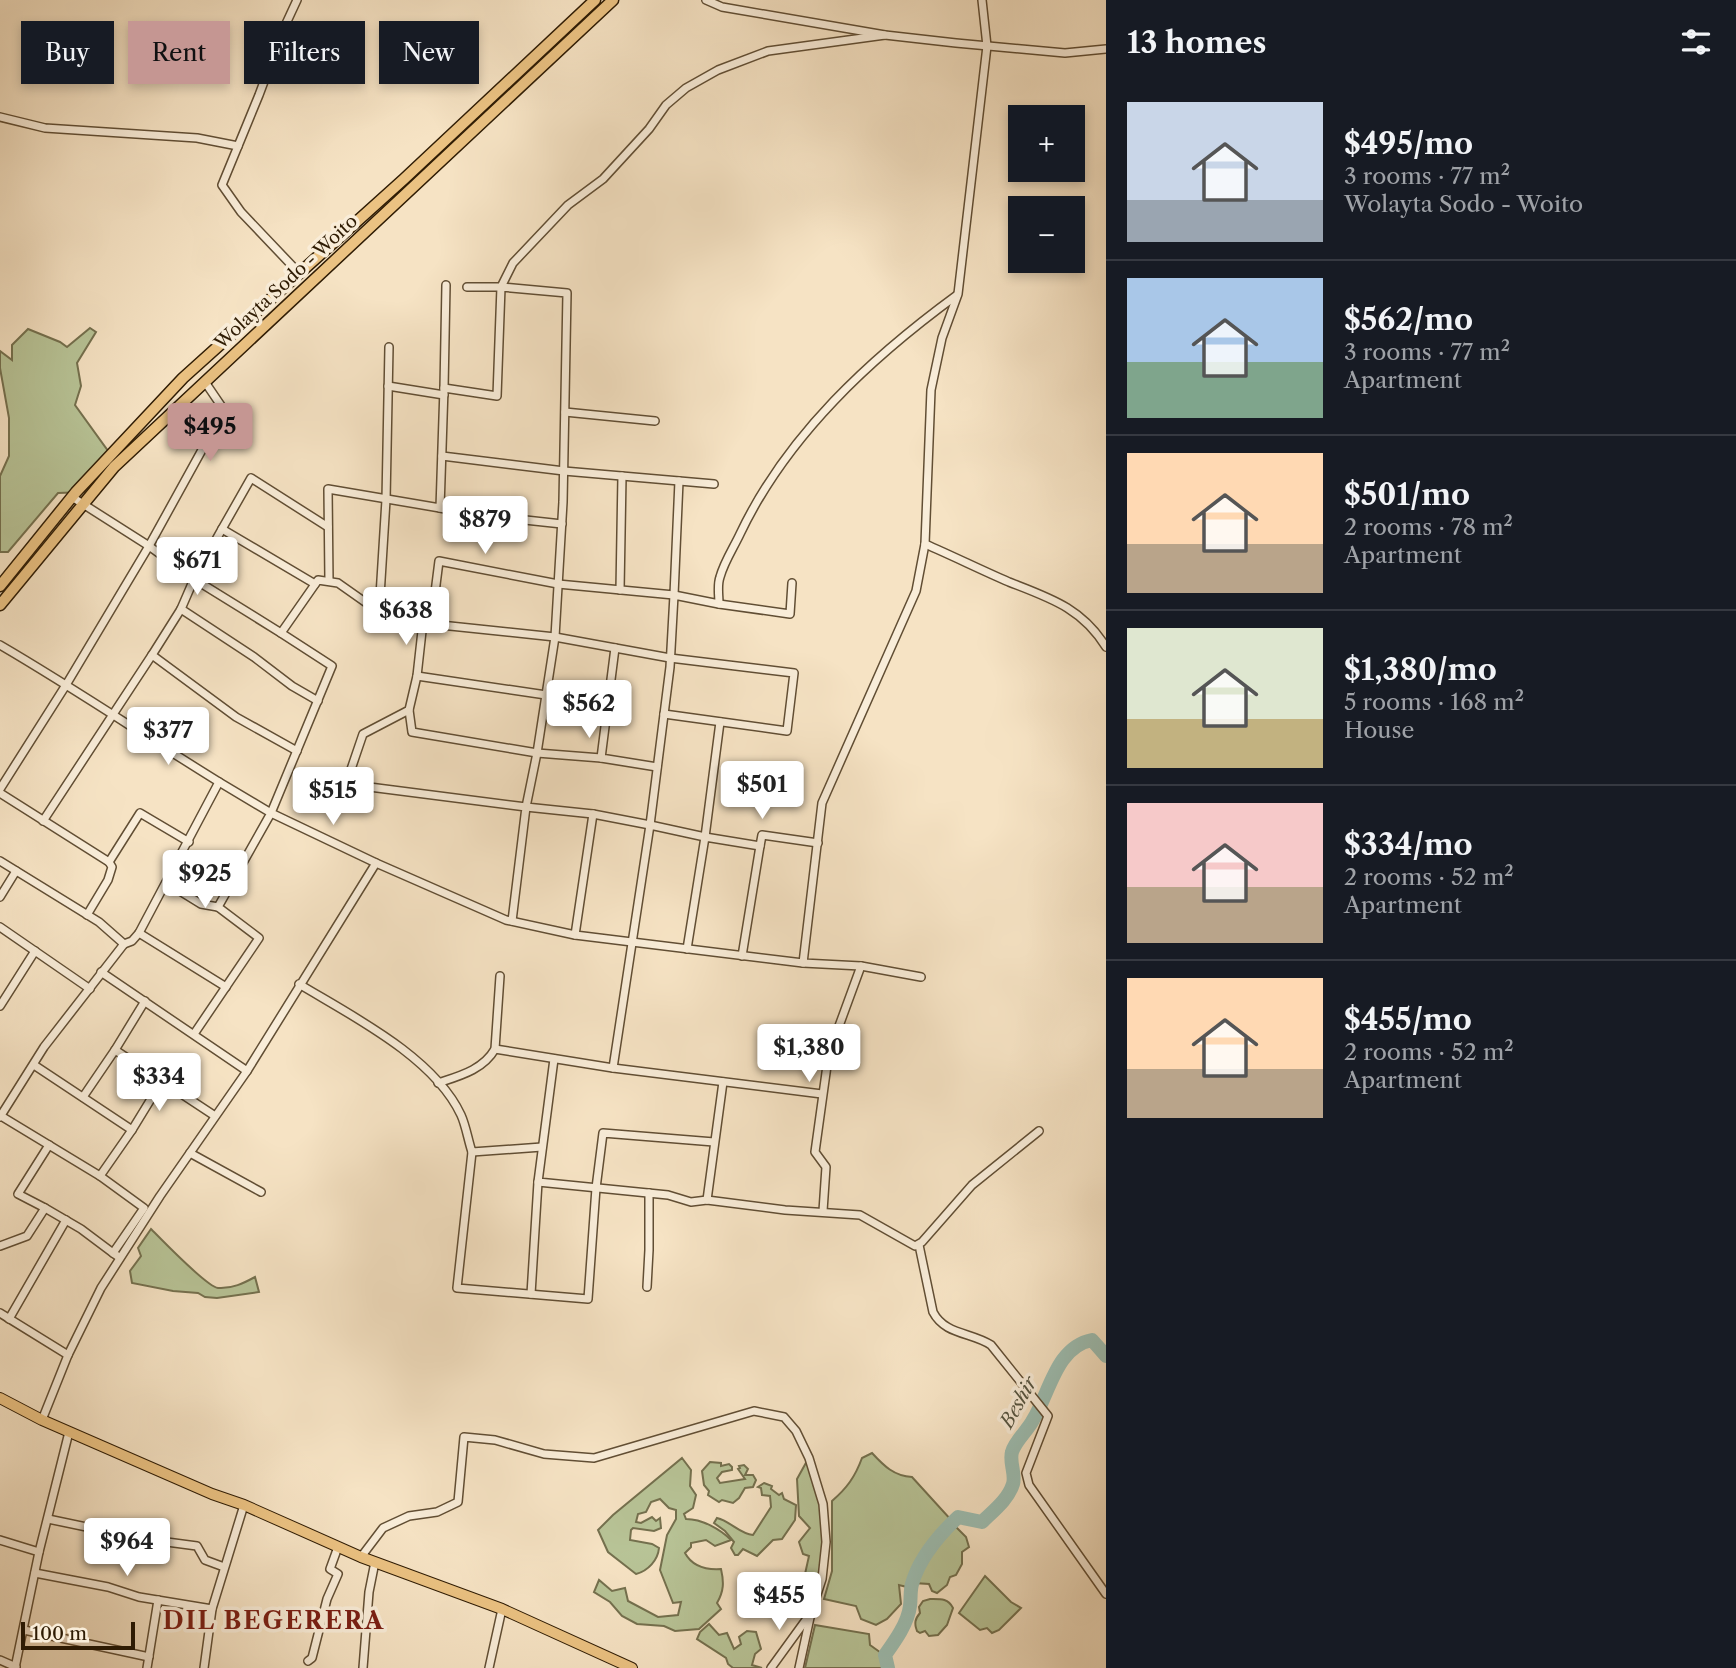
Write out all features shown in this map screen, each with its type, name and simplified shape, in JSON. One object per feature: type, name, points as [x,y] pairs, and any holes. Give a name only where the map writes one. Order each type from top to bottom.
[{"type":"highway","name":"Wolayta Sodo - Woito","points":[[0,586],[72,497],[183,378],[595,0]]},
{"type":"highway","name":"Wolayta Sodo - Woito","points":[[0,604],[114,467],[612,0]]},
{"type":"highway","points":[[218,346],[229,359]]},
{"type":"main road","points":[[0,1398],[42,1420],[212,1494],[244,1505],[361,1557],[502,1609],[632,1668]]},
{"type":"street","points":[[297,0],[222,185],[241,212],[299,273]]},
{"type":"street","points":[[706,0],[722,7],[886,36],[1065,53],[1106,49]]},
{"type":"street","points":[[803,963],[822,803],[916,591],[925,544],[931,390],[942,338],[958,294],[987,46],[982,0]]},
{"type":"street","points":[[388,386],[498,396],[501,287],[513,263],[568,205],[603,179],[667,105],[686,88],[718,70],[768,51],[886,36]]},
{"type":"street","points":[[0,117],[46,128],[197,138],[238,146]]},
{"type":"street","points":[[440,508],[446,285]]},
{"type":"street","points":[[467,287],[567,293],[564,471],[555,638],[526,807],[512,921]]},
{"type":"street","points":[[719,604],[719,578],[757,498],[792,449],[862,372],[917,324],[958,294]]},
{"type":"street","points":[[379,612],[386,500],[389,347]]},
{"type":"street","points":[[87,915],[108,880],[112,867],[109,862],[0,791],[149,546],[224,410],[205,382]]},
{"type":"street","points":[[565,412],[655,421]]},
{"type":"street","points":[[442,456],[564,471],[714,484]]},
{"type":"street","points":[[620,590],[622,476]]},
{"type":"street","points":[[43,821],[181,609],[194,579],[251,478],[328,527]]},
{"type":"street","points":[[613,1068],[664,715],[674,595],[678,481]]},
{"type":"street","points":[[328,581],[328,489],[470,514],[562,524]]},
{"type":"street","points":[[72,497],[149,546],[194,579],[332,666],[271,813],[218,907]]},
{"type":"street","points":[[222,529],[315,584]]},
{"type":"street","points":[[925,544],[1010,582],[1049,596],[1085,621],[1106,647]]},
{"type":"street","points":[[657,767],[601,758],[537,753],[412,732],[409,710],[439,561],[558,584],[674,595],[790,614],[792,583]]},
{"type":"street","points":[[281,633],[318,580],[338,583],[379,612],[427,623],[555,638],[670,658],[794,673],[787,731],[664,715]]},
{"type":"street","points":[[181,609],[318,701]]},
{"type":"street","points":[[0,645],[271,813],[376,863],[512,921],[575,935],[803,963],[861,966],[921,977]]},
{"type":"street","points":[[601,758],[615,648]]},
{"type":"street","points":[[152,655],[236,718],[297,751]]},
{"type":"street","points":[[417,676],[546,695]]},
{"type":"street","points":[[409,710],[363,734],[346,784],[593,814],[760,846]]},
{"type":"street","points":[[687,949],[720,722]]},
{"type":"street","points":[[42,1420],[68,1354],[92,1304],[116,1255],[144,1208],[100,1176],[0,1116],[44,1047],[124,944],[132,941],[139,933],[219,782]]},
{"type":"street","points":[[109,862],[140,813],[189,842]]},
{"type":"street","points":[[575,935],[593,814]]},
{"type":"street","points":[[742,956],[762,835],[818,843]]},
{"type":"street","points":[[0,861],[99,922],[124,944]]},
{"type":"street","points":[[116,1255],[247,1071],[376,863]]},
{"type":"street","points":[[0,897],[16,871]]},
{"type":"street","points":[[167,883],[201,904],[218,907],[259,938],[194,1034]]},
{"type":"street","points":[[0,928],[90,989]]},
{"type":"street","points":[[139,933],[226,987]]},
{"type":"street","points":[[0,1006],[35,951]]},
{"type":"street","points":[[823,1211],[826,1167],[815,1152],[822,1094],[830,1044],[861,966]]},
{"type":"street","points":[[101,972],[247,1071]]},
{"type":"street","points":[[438,1083],[478,1067],[489,1059],[495,1049],[500,976]]},
{"type":"street","points":[[299,984],[386,1038],[422,1066],[462,1116],[472,1152],[457,1288],[589,1299],[596,1188],[603,1133],[714,1142]]},
{"type":"street","points":[[83,1097],[145,1001]]},
{"type":"street","points":[[495,1049],[613,1068],[822,1094]]},
{"type":"street","points":[[115,1050],[215,1116]]},
{"type":"street","points":[[531,1294],[538,1182],[554,1059]]},
{"type":"street","points":[[34,1065],[132,1130]]},
{"type":"street","points":[[100,1176],[162,1082]]},
{"type":"street","points":[[706,1200],[723,1082]]},
{"type":"street","points":[[919,1245],[972,1185],[1039,1131]]},
{"type":"street","points":[[49,1145],[18,1194],[66,1220],[116,1255]]},
{"type":"street","points":[[472,1152],[542,1147]]},
{"type":"street","points":[[190,1153],[261,1192]]},
{"type":"street","points":[[538,1182],[668,1195],[691,1202],[706,1200],[785,1210],[860,1215],[906,1243],[919,1245]]},
{"type":"street","points":[[647,1287],[649,1193]]},
{"type":"street","points":[[0,1246],[27,1236],[45,1208]]},
{"type":"street","points":[[9,1319],[66,1220]]},
{"type":"street","points":[[919,1245],[937,1321],[948,1329],[978,1337],[991,1345],[1048,1416],[1026,1473],[1029,1485],[1106,1594]]},
{"type":"street","points":[[0,1313],[68,1354]]},
{"type":"street","points":[[361,1557],[383,1528],[408,1516],[437,1512],[458,1502],[464,1437],[495,1440],[544,1454],[594,1458],[754,1411],[765,1412],[784,1417],[796,1431],[809,1458],[823,1504],[826,1542],[822,1579],[811,1613],[799,1668]]},
{"type":"street","points":[[0,1660],[16,1667],[39,1552],[69,1432]]},
{"type":"street","points":[[204,1668],[212,1609],[244,1505]]},
{"type":"street","points":[[48,1519],[144,1539],[197,1546],[205,1560],[224,1567]]},
{"type":"street","points":[[0,1540],[39,1552]]},
{"type":"street","points":[[308,1661],[312,1658],[327,1599],[338,1574],[331,1569],[338,1547]]},
{"type":"street","points":[[363,1668],[374,1562]]},
{"type":"street","points":[[35,1573],[100,1585],[139,1597],[212,1609]]},
{"type":"street","points":[[147,1668],[158,1600]]},
{"type":"street","points":[[489,1668],[502,1609]]},
{"type":"street","points":[[771,1668],[811,1613]]},
{"type":"street","points":[[24,1630],[149,1657]]},
{"type":"green space","points":[[90,328],[96,332],[77,363],[81,386],[75,405],[116,462],[87,492],[58,493],[8,552],[0,552],[0,476],[9,456],[9,418],[0,368],[0,351],[12,360],[12,345],[28,329],[67,347]]},
{"type":"green space","points":[[151,1229],[212,1286],[228,1288],[255,1277],[259,1292],[217,1298],[132,1283],[130,1271],[141,1256],[138,1248]]},
{"type":"green space","points":[[872,1453],[890,1470],[912,1477],[953,1522],[940,1530],[907,1587],[899,1585],[901,1604],[887,1619],[876,1625],[861,1619],[856,1606],[824,1599],[832,1571],[832,1501],[850,1482],[862,1458]]},
{"type":"green space","points":[[682,1458],[691,1470],[690,1486],[696,1495],[693,1508],[684,1514],[686,1519],[710,1525],[731,1540],[715,1546],[706,1540],[691,1543],[685,1553],[691,1561],[705,1568],[721,1569],[723,1586],[717,1603],[721,1609],[699,1629],[675,1631],[664,1626],[637,1624],[622,1616],[610,1602],[594,1592],[599,1580],[612,1591],[625,1588],[628,1601],[658,1617],[678,1615],[681,1602],[673,1603],[660,1570],[667,1535],[676,1519],[676,1510],[669,1508],[660,1499],[651,1502],[646,1512],[638,1514],[636,1522],[641,1523],[652,1517],[656,1521],[660,1518],[661,1528],[654,1531],[631,1530],[630,1540],[659,1548],[652,1564],[636,1574],[608,1552],[598,1530]]},
{"type":"green space","points":[[807,1461],[821,1501],[824,1544],[814,1604],[805,1605],[799,1601],[809,1556],[803,1554],[799,1542],[810,1528],[799,1516],[797,1479]]},
{"type":"green space","points":[[710,1462],[721,1463],[721,1466],[729,1464],[732,1467],[732,1470],[722,1472],[717,1478],[720,1483],[745,1479],[738,1469],[744,1465],[748,1469],[745,1475],[753,1475],[756,1480],[753,1487],[745,1488],[733,1503],[722,1500],[719,1502],[708,1495],[709,1491],[704,1485],[702,1471]]},
{"type":"green space","points":[[764,1483],[796,1505],[795,1520],[782,1539],[773,1540],[757,1556],[743,1549],[735,1555],[731,1548],[734,1542],[714,1523],[717,1518],[753,1535],[771,1507],[770,1496],[762,1495],[761,1488],[758,1487]]},
{"type":"green space","points":[[953,1524],[966,1537],[969,1547],[962,1552],[962,1564],[956,1575],[950,1577],[947,1585],[937,1593],[932,1591],[929,1584],[914,1583],[929,1551]]},
{"type":"green space","points":[[985,1576],[1011,1602],[1021,1608],[999,1630],[992,1633],[987,1628],[980,1630],[959,1613]]},
{"type":"green space","points":[[923,1601],[946,1601],[953,1608],[947,1625],[938,1635],[929,1636],[925,1631],[917,1631],[915,1623],[920,1613],[919,1607]]},
{"type":"green space","points":[[709,1624],[719,1635],[727,1633],[734,1649],[741,1644],[739,1637],[747,1631],[756,1632],[761,1649],[755,1654],[752,1665],[762,1668],[733,1668],[726,1658],[697,1639]]},
{"type":"green space","points":[[815,1625],[869,1634],[870,1645],[884,1655],[888,1668],[805,1668]]},
{"type":"waterway","name":"Beshir","points":[[888,1668],[885,1655],[907,1619],[915,1575],[931,1548],[958,1517],[982,1522],[1008,1495],[1014,1480],[1012,1452],[1031,1424],[1055,1372],[1070,1352],[1080,1344],[1092,1340],[1106,1356]]},
{"type":"district","name":"DIL BEGERERA","points":[[274,1621]]}]
